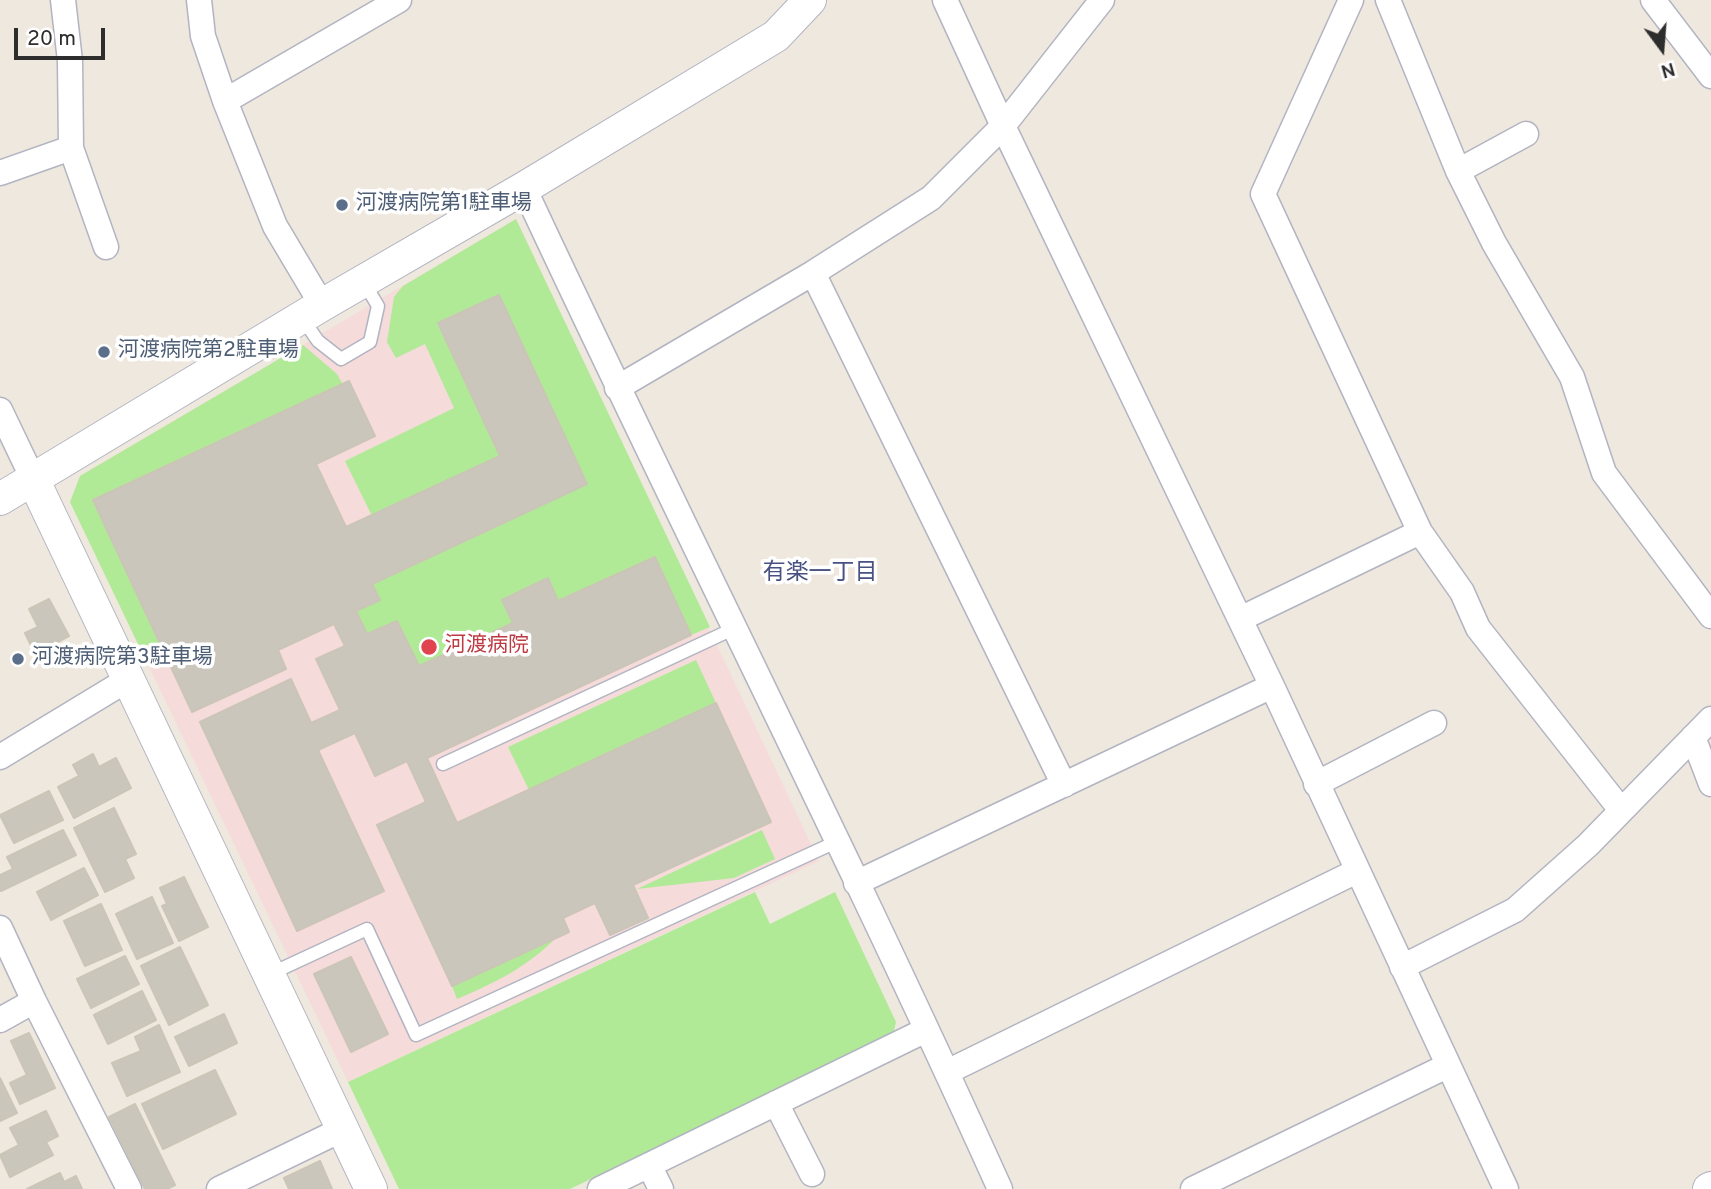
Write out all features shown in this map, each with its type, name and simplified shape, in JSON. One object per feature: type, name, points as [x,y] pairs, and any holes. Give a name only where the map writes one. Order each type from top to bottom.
[{"type":"street","points":[[64,0],[70,61],[71,148],[106,247]]},
{"type":"street","points":[[199,0],[203,36],[225,101],[311,311]]},
{"type":"street","points":[[225,101],[399,0]]},
{"type":"street","points":[[0,499],[776,36],[810,0]]},
{"type":"street","points":[[945,0],[1272,686],[1506,1189]]},
{"type":"street","points":[[617,388],[813,273],[930,198],[1003,126],[1102,0]]},
{"type":"street","points":[[1351,0],[1262,194],[1420,533],[1462,592],[1478,628],[1622,810]]},
{"type":"street","points":[[1388,0],[1458,171],[1494,243],[1572,377],[1604,473],[1710,613]]},
{"type":"street","points":[[1653,0],[1711,76]]},
{"type":"street","points":[[1458,171],[1525,134]]},
{"type":"street","points":[[0,173],[71,148]]},
{"type":"street","points":[[524,188],[617,388],[947,1072],[1000,1189]]},
{"type":"street","points":[[813,273],[1064,785]]},
{"type":"street","points":[[0,410],[371,1189]]},
{"type":"street","points":[[1240,619],[1420,533]]},
{"type":"street","points":[[0,757],[127,680]]},
{"type":"street","points":[[856,883],[1272,686]]},
{"type":"street","points":[[1402,967],[1515,909],[1588,845],[1711,719]]},
{"type":"street","points":[[1316,784],[1434,723]]},
{"type":"street","points":[[1693,737],[1711,784]]},
{"type":"street","points":[[947,1072],[1357,871]]},
{"type":"street","points":[[0,928],[129,1189]]},
{"type":"street","points":[[0,1020],[34,1001]]},
{"type":"street","points":[[600,1189],[926,1030]]},
{"type":"street","points":[[1193,1189],[1447,1066]]},
{"type":"street","points":[[776,1103],[812,1174]]},
{"type":"street","points":[[219,1189],[343,1129]]},
{"type":"street","points":[[649,1165],[661,1189]]},
{"type":"lane","points":[[311,311],[317,341],[341,359],[370,342],[378,306],[362,281]]},
{"type":"lane","points":[[443,764],[733,629]]},
{"type":"lane","points":[[269,975],[367,929],[416,1035],[836,842]]},
{"type":"shaded area","name":"河渡病院","points":[[516,219],[819,861],[348,1082],[70,502],[80,476]]},
{"type":"green space","points":[[516,219],[710,627],[691,635],[654,557],[558,601],[548,579],[513,623],[419,666],[397,621],[367,634],[356,611],[379,600],[372,584],[587,484],[499,295],[438,323],[500,456],[372,516],[345,461],[454,408],[425,344],[396,358],[387,342],[394,297],[403,286]]},
{"type":"green space","points":[[303,345],[337,374],[343,385],[93,500],[167,659],[149,667],[70,502],[80,476]]},
{"type":"green space","points":[[696,660],[716,703],[529,790],[508,747]]},
{"type":"green space","points":[[762,830],[775,859],[734,878],[637,889]]},
{"type":"green space","points":[[755,892],[770,924],[835,892],[896,1022],[893,1035],[570,1189],[399,1189],[348,1082]]},
{"type":"green space","points":[[556,938],[534,958],[510,973],[457,999],[452,986]]},
{"type":"building","name":"河渡病院","points":[[499,295],[587,484],[372,584],[380,600],[356,611],[367,634],[397,621],[419,666],[513,623],[502,600],[548,578],[558,601],[655,557],[691,635],[427,758],[457,823],[716,703],[771,822],[633,885],[648,918],[610,935],[595,903],[563,918],[569,932],[452,986],[377,825],[426,802],[407,761],[375,776],[355,733],[318,750],[384,891],[297,931],[200,722],[291,679],[311,723],[340,710],[316,659],[345,646],[334,624],[278,650],[286,669],[192,712],[93,500],[349,381],[375,436],[316,464],[346,527],[500,456],[438,323]]},
{"type":"building","points":[[49,599],[69,636],[35,654],[25,633],[38,627],[29,609]]},
{"type":"building","points":[[93,754],[99,767],[116,758],[131,788],[74,818],[58,787],[79,776],[73,765]]},
{"type":"building","points":[[49,791],[63,820],[14,843],[0,815]]},
{"type":"building","points":[[114,808],[136,854],[125,859],[134,878],[105,892],[74,828]]},
{"type":"building","points":[[63,830],[76,855],[1,891],[0,875],[13,869],[7,857]]},
{"type":"building","points":[[84,868],[98,895],[51,920],[37,892]]},
{"type":"building","points":[[184,877],[208,927],[179,941],[162,906],[167,904],[160,888]]},
{"type":"building","points":[[152,897],[173,943],[137,959],[116,914]]},
{"type":"building","points":[[101,904],[122,950],[85,966],[64,921]]},
{"type":"building","points":[[180,947],[208,1005],[169,1025],[141,966]]},
{"type":"building","points":[[125,956],[139,984],[91,1008],[77,979]]},
{"type":"building","points":[[351,957],[388,1034],[351,1052],[314,974]]},
{"type":"building","points":[[142,991],[156,1020],[108,1044],[94,1015]]},
{"type":"building","points":[[224,1014],[237,1043],[189,1066],[175,1037]]},
{"type":"building","points":[[159,1025],[180,1072],[127,1096],[112,1063],[141,1051],[135,1037]]},
{"type":"building","points":[[29,1033],[55,1088],[20,1104],[10,1083],[27,1075],[11,1041]]},
{"type":"building","points":[[215,1070],[236,1114],[163,1149],[142,1104]]},
{"type":"building","points":[[0,1078],[17,1113],[0,1121]]},
{"type":"building","points":[[135,1104],[175,1185],[167,1189],[145,1189],[109,1117]]},
{"type":"building","points":[[46,1111],[58,1136],[46,1142],[53,1155],[10,1177],[0,1155],[19,1145],[10,1128]]},
{"type":"building","points":[[320,1161],[332,1189],[289,1189],[284,1178]]},
{"type":"building","points":[[60,1173],[64,1182],[76,1176],[82,1189],[27,1189]]},
{"type":"place","name":"河渡病院第1駐車場","points":[[342,205]]},
{"type":"place","name":"河渡病院第2駐車場","points":[[104,352]]},
{"type":"place","name":"河渡病院","points":[[429,647]]},
{"type":"place","name":"河渡病院第3駐車場","points":[[18,659]]},
{"type":"district","name":"有楽一丁目","points":[[820,574]]}]
